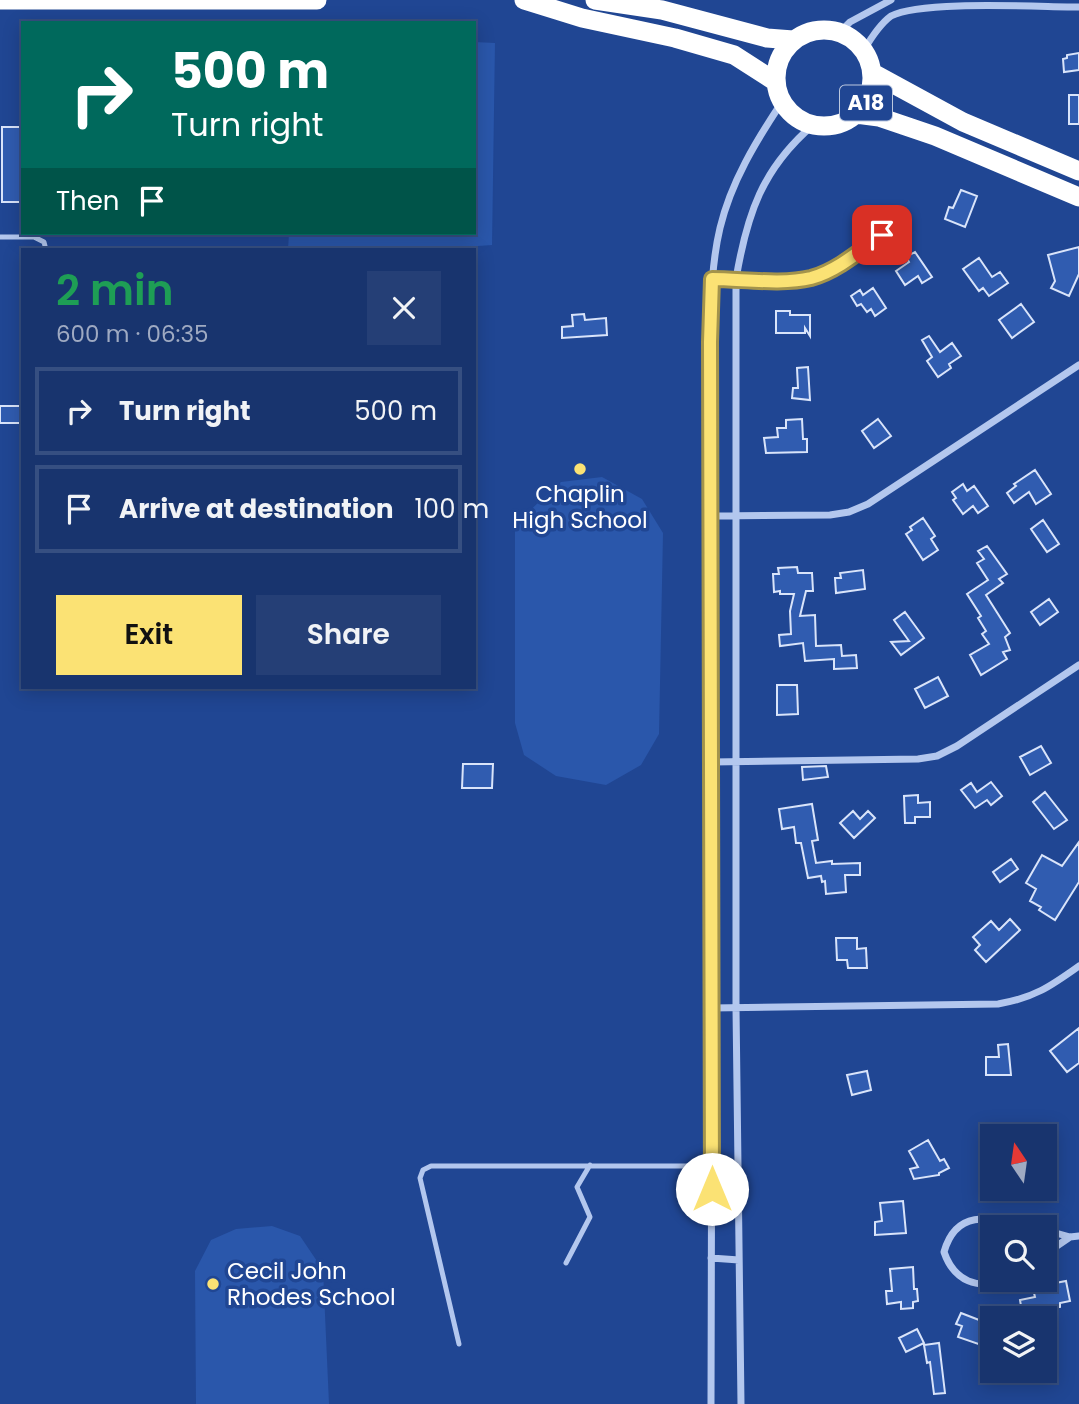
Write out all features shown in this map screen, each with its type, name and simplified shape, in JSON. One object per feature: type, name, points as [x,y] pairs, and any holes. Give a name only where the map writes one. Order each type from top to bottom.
[{"type":"highway","points":[[0,0],[317,0]]},
{"type":"highway","points":[[524,0],[552,5],[734,55],[776,82]]},
{"type":"highway","points":[[595,0],[663,10],[767,38],[793,40]]},
{"type":"highway","points":[[782,102],[776,82],[777,66],[783,52],[793,40],[807,32],[824,29],[840,32],[853,39],[864,50]]},
{"type":"highway","name":"A18","points":[[782,102],[800,120],[813,125],[828,126],[843,122],[856,114],[866,102],[872,88],[873,73],[864,50]]},
{"type":"highway","name":"A18","points":[[873,73],[963,122],[1079,171]]},
{"type":"highway","name":"A18","points":[[856,114],[879,117],[935,136],[1079,197]]},
{"type":"street","points":[[840,32],[850,22],[887,1],[891,16]]},
{"type":"street","points":[[864,50],[891,16],[934,5],[1050,3],[1079,7]]},
{"type":"street","points":[[711,1404],[712,279],[720,228],[734,186],[755,142],[782,102]]},
{"type":"street","points":[[741,1404],[736,1009],[736,279],[744,234],[754,206],[776,163],[790,145],[813,125]]},
{"type":"street","points":[[712,279],[811,278],[826,272],[896,224]]},
{"type":"street","points":[[711,516],[830,515],[849,512],[868,504],[1079,365]]},
{"type":"street","points":[[712,762],[918,759],[937,756],[957,746],[1079,665]]},
{"type":"street","points":[[712,1008],[998,1004],[1022,1000],[1045,990],[1079,966]]},
{"type":"street","points":[[980,1219],[956,1228],[947,1240],[944,1252],[956,1274],[971,1284],[980,1285]]},
{"type":"street","points":[[1057,1233],[1079,1236]]},
{"type":"street","points":[[1057,1246],[1070,1237]]},
{"type":"street","points":[[711,1258],[739,1259]]},
{"type":"lane","points":[[0,237],[34,237],[44,242],[46,248]]},
{"type":"lane","points":[[459,1344],[420,1178],[423,1170],[431,1166],[712,1166]]},
{"type":"lane","points":[[566,1263],[590,1217],[577,1187],[590,1166]]},
{"type":"shaded area","points":[[476,42],[495,43],[492,245],[451,248],[288,248],[289,235],[476,235]]},
{"type":"shaded area","points":[[602,477],[642,499],[663,533],[659,734],[641,765],[606,785],[556,776],[524,755],[515,723],[515,524],[561,482]]},
{"type":"shaded area","points":[[272,1226],[300,1236],[323,1270],[329,1404],[196,1404],[195,1271],[211,1240],[236,1229]]},
{"type":"building","points":[[1079,53],[1079,70],[1064,72],[1063,59],[1067,58],[1067,55]]},
{"type":"building","points":[[1069,95],[1079,95],[1079,124],[1069,124]]},
{"type":"building","points":[[2,127],[21,127],[21,202],[2,202]]},
{"type":"building","points":[[961,190],[977,196],[965,227],[945,219],[949,207],[953,208]]},
{"type":"building","points":[[1079,247],[1079,274],[1069,296],[1051,288],[1055,281],[1048,255]]},
{"type":"building","points":[[915,252],[932,277],[922,283],[918,276],[905,285],[896,271],[909,262],[906,257]]},
{"type":"building","points":[[979,258],[992,277],[1000,272],[1008,283],[989,296],[983,288],[979,291],[963,269]]},
{"type":"building","points":[[873,288],[886,308],[875,316],[871,309],[867,312],[861,304],[857,306],[851,296],[860,290],[863,295]]},
{"type":"building","points":[[1021,304],[1034,322],[1012,338],[999,320]]},
{"type":"building","points":[[776,311],[790,311],[790,315],[810,315],[810,336],[805,328],[805,333],[776,333]]},
{"type":"building","points":[[584,314],[585,320],[606,318],[607,335],[562,338],[562,327],[573,326],[572,315]]},
{"type":"building","points":[[929,336],[940,352],[952,343],[961,356],[949,364],[951,368],[938,377],[927,361],[932,357],[922,340]]},
{"type":"building","points":[[808,367],[810,400],[792,398],[793,388],[798,388],[797,368]]},
{"type":"building","points":[[0,406],[21,406],[21,423],[0,423]]},
{"type":"building","points":[[802,419],[807,452],[766,453],[764,438],[778,437],[777,428],[786,428],[786,420]]},
{"type":"building","points":[[878,419],[891,436],[874,448],[862,431]]},
{"type":"building","points":[[1035,470],[1051,494],[1036,504],[1029,492],[1014,503],[1007,493],[1016,486],[1014,484]]},
{"type":"building","points":[[963,484],[967,491],[974,486],[988,506],[978,513],[973,506],[963,514],[953,500],[956,498],[952,492]]},
{"type":"building","points":[[923,518],[935,536],[931,539],[938,550],[923,560],[906,534],[912,530],[910,527]]},
{"type":"building","points":[[1043,520],[1059,544],[1047,552],[1031,529]]},
{"type":"building","points":[[987,546],[1007,574],[999,579],[1003,583],[986,595],[1010,633],[1005,637],[1010,650],[1003,652],[1007,659],[981,675],[970,655],[989,644],[982,634],[986,631],[978,618],[981,616],[967,594],[988,580],[977,563],[984,559],[978,551]]},
{"type":"building","points":[[797,567],[798,573],[812,573],[813,591],[806,591],[800,616],[815,615],[816,646],[841,645],[842,656],[856,655],[857,668],[834,669],[834,659],[805,661],[803,643],[780,646],[779,635],[791,634],[790,611],[794,594],[774,592],[773,574],[779,574],[778,568]]},
{"type":"building","points":[[863,570],[865,589],[836,593],[835,578],[841,578],[840,573]]},
{"type":"building","points":[[1049,599],[1058,612],[1040,625],[1031,612]]},
{"type":"building","points":[[905,612],[924,638],[901,655],[891,642],[909,641],[894,620]]},
{"type":"building","points":[[938,677],[948,696],[925,708],[915,689]]},
{"type":"building","points":[[777,685],[797,685],[798,714],[777,715]]},
{"type":"building","points":[[1041,746],[1051,763],[1030,775],[1020,757]]},
{"type":"building","points":[[463,764],[493,764],[492,788],[462,788]]},
{"type":"building","points":[[826,766],[828,777],[803,780],[802,767]]},
{"type":"building","points":[[991,782],[1002,796],[991,805],[987,800],[975,808],[961,790],[971,783],[977,792]]},
{"type":"building","points":[[1045,792],[1067,820],[1054,829],[1033,802]]},
{"type":"building","points":[[918,795],[918,803],[930,802],[930,817],[915,817],[915,823],[905,823],[904,796]]},
{"type":"building","points":[[812,804],[818,840],[812,841],[816,863],[860,863],[860,875],[845,875],[846,892],[826,894],[825,881],[822,882],[821,876],[808,878],[801,843],[796,843],[794,827],[782,829],[779,809]]},
{"type":"building","points":[[853,811],[860,819],[868,811],[875,818],[854,838],[840,823]]},
{"type":"building","points":[[1079,842],[1079,882],[1055,920],[1030,901],[1036,889],[1026,883],[1042,855],[1062,866]]},
{"type":"building","points":[[1011,859],[1018,869],[1000,882],[993,872]]},
{"type":"building","points":[[1010,919],[1020,930],[986,962],[975,950],[980,945],[973,937],[991,921],[999,930]]},
{"type":"building","points":[[836,938],[857,938],[857,949],[866,948],[867,968],[848,968],[847,960],[837,960]]},
{"type":"building","points":[[1079,1028],[1079,1063],[1067,1072],[1050,1051]]},
{"type":"building","points":[[1008,1044],[1011,1075],[986,1075],[986,1057],[999,1057],[998,1045]]},
{"type":"building","points":[[867,1071],[871,1090],[852,1095],[847,1075]]},
{"type":"building","points":[[928,1140],[940,1161],[944,1159],[949,1168],[939,1175],[914,1179],[910,1169],[918,1167],[909,1151]]},
{"type":"building","points":[[903,1201],[906,1233],[875,1235],[875,1222],[882,1221],[880,1203]]},
{"type":"building","points":[[913,1267],[914,1289],[917,1289],[918,1301],[913,1302],[913,1308],[901,1309],[901,1302],[887,1304],[886,1291],[892,1291],[890,1269]]},
{"type":"building","points":[[1066,1281],[1070,1301],[1060,1303],[1060,1307],[1057,1307],[1021,1306],[1020,1300],[1035,1297],[1034,1293],[1057,1292],[1057,1283]]},
{"type":"building","points":[[961,1313],[980,1320],[980,1345],[958,1337],[962,1326],[956,1324]]},
{"type":"building","points":[[917,1329],[924,1343],[906,1352],[899,1338]]},
{"type":"building","points":[[939,1343],[945,1393],[934,1394],[930,1362],[927,1363],[924,1345]]},
{"type":"place","name":"Chaplin High School","points":[[580,469]]},
{"type":"place","name":"Cecil John Rhodes School","points":[[213,1284]]},
{"type":"route","points":[[712,1189],[712,279],[811,278],[826,272],[882,235]]}]
